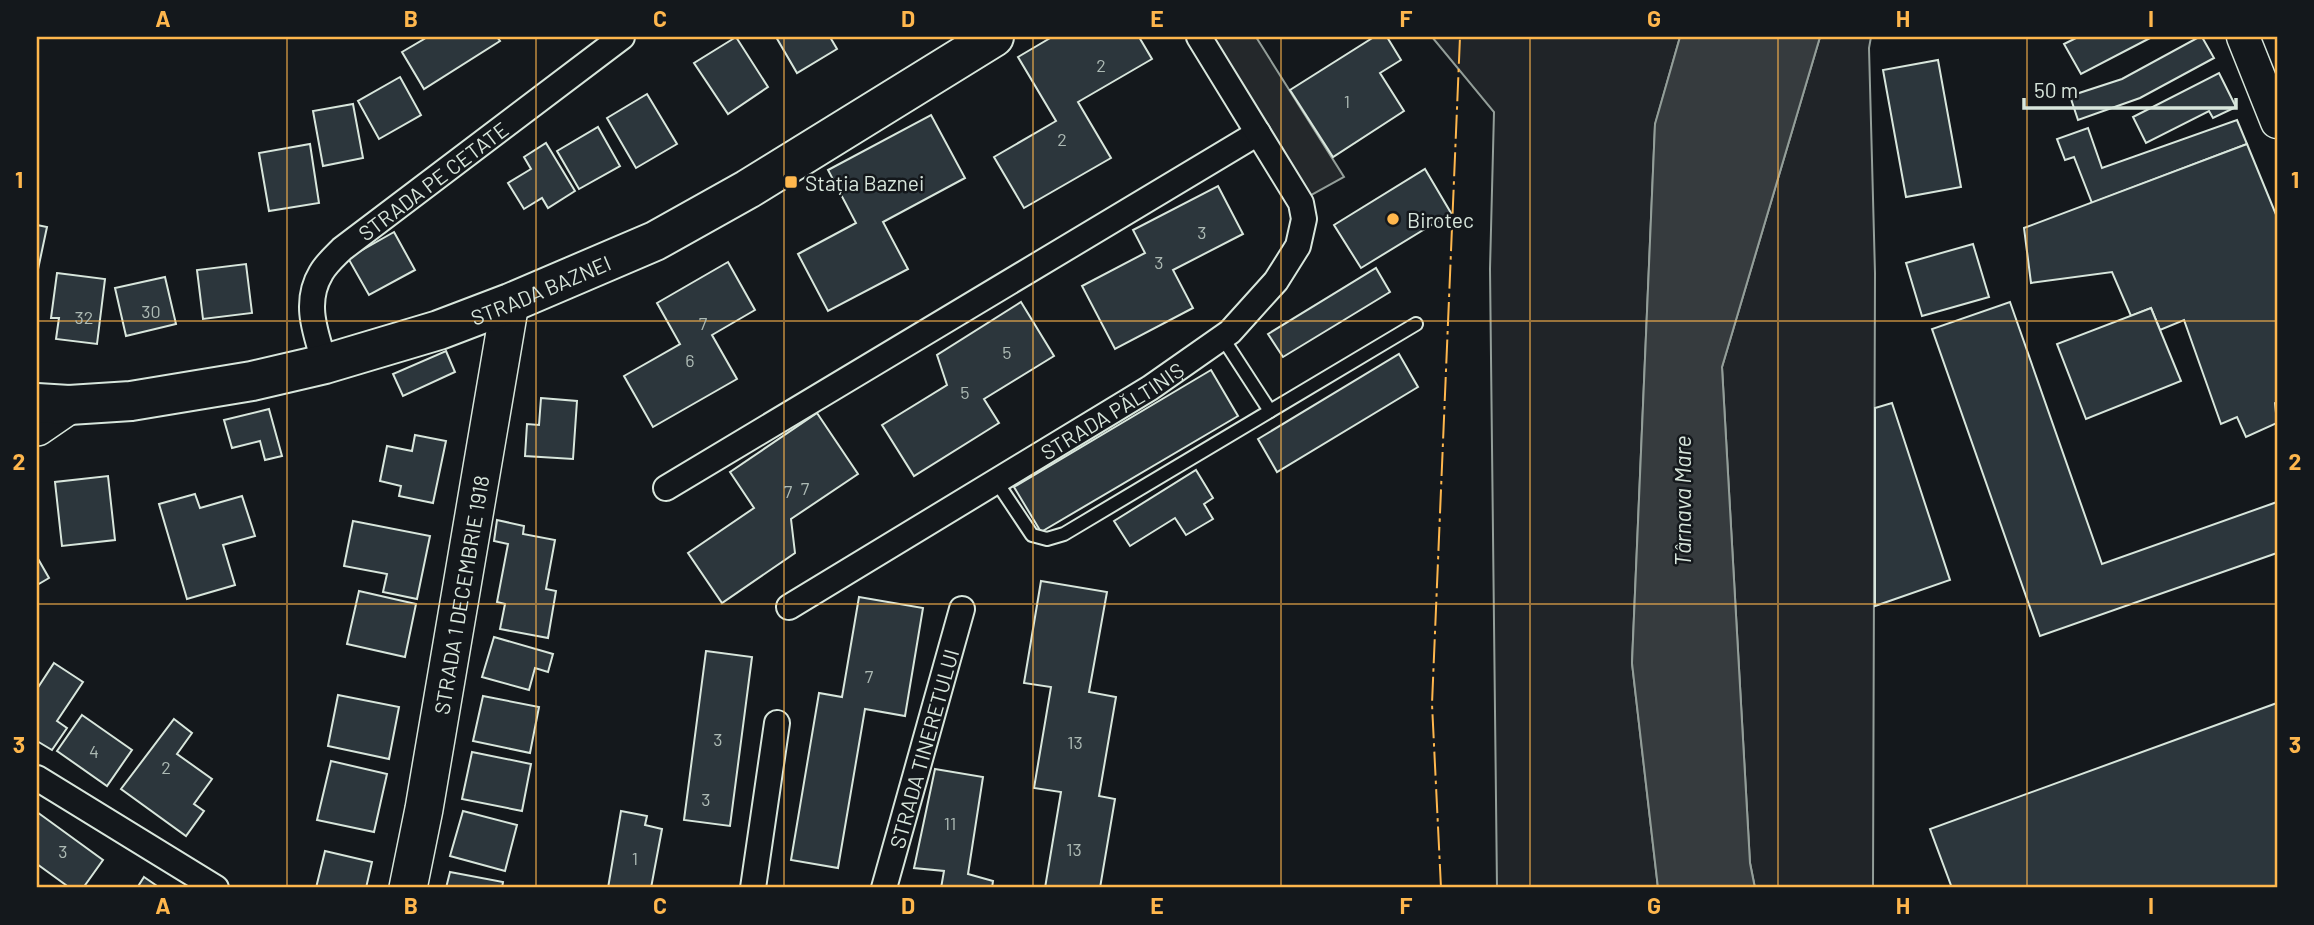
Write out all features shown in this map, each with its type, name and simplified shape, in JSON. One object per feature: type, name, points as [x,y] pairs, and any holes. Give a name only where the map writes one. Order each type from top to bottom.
[{"type":"main road","name":"STRADA BAZNEI","points":[[53,404],[131,401],[253,381],[325,364],[439,330],[510,303],[655,241],[748,189],[994,37]]},
{"type":"main road","name":"STRADA 1 DECEMBRIE 1918","points":[[408,888],[424,809],[510,303]]},
{"type":"main road","points":[[37,427],[53,404]]},
{"type":"street","name":"STRADA PE CETATE","points":[[325,364],[313,324],[313,293],[321,273],[342,248],[622,37]]},
{"type":"street","name":"STRADA PĂLTINIȘ","points":[[789,607],[1150,388],[1230,331],[1276,281],[1298,246],[1304,219],[1300,203],[1199,37]]},
{"type":"street","points":[[2243,37],[2277,122]]},
{"type":"street","points":[[666,488],[1258,133]]},
{"type":"street","name":"STRADA TINERETULUI","points":[[884,888],[962,609]]},
{"type":"street","points":[[753,888],[777,723]]},
{"type":"street","points":[[37,778],[216,888]]},
{"type":"lane","points":[[996,481],[1032,535],[1047,539],[1065,534],[1416,324]]},
{"type":"lane","points":[[1222,337],[1270,411]]},
{"type":"shaded area","points":[[1209,37],[1256,37],[1344,177],[1306,198]]},
{"type":"shaded area","points":[[1432,37],[1680,37],[1655,125],[1632,663],[1658,888],[1497,888],[1490,269],[1494,112]]},
{"type":"shaded area","points":[[1820,37],[1871,37],[1869,48],[1875,273],[1873,888],[1755,888],[1750,863],[1722,367]]},
{"type":"water","name":"Târnava Mare","points":[[1680,37],[1820,37],[1722,367],[1750,863],[1755,888],[1658,888],[1632,663],[1655,124]]},
{"type":"building","points":[[422,37],[497,37],[500,41],[424,89],[402,52],[424,39]]},
{"type":"building","points":[[736,37],[768,87],[728,114],[694,63]]},
{"type":"building","points":[[776,37],[830,37],[837,49],[797,73]]},
{"type":"building","points":[[1052,37],[1139,37],[1152,59],[1078,102],[1111,158],[1024,208],[994,157],[1056,121],[1018,57]]},
{"type":"building","points":[[1374,37],[1387,37],[1401,60],[1380,73],[1404,111],[1333,157],[1290,90]]},
{"type":"building","points":[[2078,37],[2152,37],[2081,74],[2064,44]]},
{"type":"building","points":[[2202,37],[2214,58],[2140,98],[2078,120],[2070,96],[2122,79]]},
{"type":"building","points":[[1938,60],[1961,187],[1906,197],[1883,70]]},
{"type":"building","points":[[2219,73],[2236,107],[2213,118],[2209,111],[2146,143],[2133,117]]},
{"type":"building","points":[[400,77],[421,115],[379,139],[358,101]]},
{"type":"building","points":[[647,94],[677,144],[636,168],[607,118]]},
{"type":"building","points":[[353,104],[363,158],[323,166],[313,111]]},
{"type":"building","points":[[931,115],[965,178],[883,222],[908,269],[828,311],[798,254],[856,223],[828,170]]},
{"type":"building","points":[[2237,120],[2247,144],[2092,203],[2074,157],[2065,160],[2057,139],[2088,128],[2102,168]]},
{"type":"building","points":[[598,127],[620,166],[579,189],[557,151]]},
{"type":"building","points":[[546,143],[575,191],[548,208],[542,198],[524,209],[508,183],[531,169],[524,157]]},
{"type":"building","points":[[310,144],[319,203],[269,211],[259,153]]},
{"type":"building","points":[[2247,144],[2277,217],[2277,423],[2246,437],[2237,417],[2221,424],[2184,320],[2160,330],[2151,308],[2131,316],[2112,272],[2031,283],[2024,228]]},
{"type":"building","name":"Birotec","points":[[1425,169],[1451,213],[1361,268],[1334,225]]},
{"type":"building","points":[[1218,186],[1243,234],[1173,270],[1193,308],[1115,349],[1082,286],[1145,253],[1133,230]]},
{"type":"building","points":[[37,225],[47,227],[37,274]]},
{"type":"building","points":[[394,232],[415,270],[369,295],[348,258]]},
{"type":"building","points":[[1973,244],[1989,297],[1922,316],[1906,263]]},
{"type":"building","points":[[728,262],[755,310],[712,335],[737,379],[653,427],[624,376],[680,344],[657,303]]},
{"type":"building","points":[[246,264],[252,313],[203,319],[197,270]]},
{"type":"building","points":[[1376,268],[1390,292],[1283,357],[1268,334]]},
{"type":"building","points":[[57,273],[105,279],[97,344],[56,339],[59,318],[51,318]]},
{"type":"building","points":[[165,277],[176,324],[126,336],[115,288]]},
{"type":"building","points":[[1021,302],[1054,356],[984,399],[999,423],[914,476],[882,425],[947,385],[937,355]]},
{"type":"building","points":[[2010,302],[2102,564],[2277,502],[2277,553],[2040,636],[1932,329]]},
{"type":"building","points":[[2151,308],[2181,381],[2086,419],[2057,344]]},
{"type":"building","points":[[446,351],[455,372],[403,396],[393,374]]},
{"type":"building","points":[[1399,354],[1418,387],[1277,472],[1258,439]]},
{"type":"building","points":[[1211,370],[1238,416],[1041,532],[1014,487]]},
{"type":"building","points":[[541,398],[577,401],[573,459],[525,456],[527,424],[539,425]]},
{"type":"building","points":[[1892,403],[1950,580],[1875,606],[1875,408]]},
{"type":"building","points":[[269,409],[282,456],[265,460],[260,441],[232,448],[224,420]]},
{"type":"building","points":[[817,413],[858,474],[791,519],[795,553],[722,603],[688,553],[754,508],[730,472]]},
{"type":"building","points":[[415,435],[446,441],[433,503],[399,496],[401,486],[380,481],[387,446],[412,451]]},
{"type":"building","points":[[1196,470],[1213,498],[1204,504],[1213,519],[1186,535],[1175,518],[1130,546],[1114,521]]},
{"type":"building","points":[[108,476],[115,540],[62,546],[55,482]]},
{"type":"building","points":[[195,494],[200,508],[242,496],[255,536],[223,545],[235,585],[187,599],[159,504]]},
{"type":"building","points":[[497,520],[524,526],[523,534],[555,540],[546,589],[556,591],[548,638],[500,629],[505,604],[497,602],[508,544],[494,541]]},
{"type":"building","points":[[353,521],[430,536],[417,599],[383,592],[387,574],[344,566]]},
{"type":"building","points":[[37,557],[49,578],[37,585]]},
{"type":"building","points":[[1041,581],[1107,592],[1089,692],[1116,697],[1099,796],[1115,799],[1100,888],[1045,888],[1061,792],[1034,788],[1051,687],[1024,683]]},
{"type":"building","points":[[359,591],[416,604],[405,657],[347,644]]},
{"type":"building","points":[[859,597],[923,608],[905,716],[865,709],[838,868],[791,860],[819,693],[842,697]]},
{"type":"building","points":[[494,637],[553,654],[548,672],[535,668],[529,690],[482,677]]},
{"type":"building","points":[[706,651],[752,657],[730,826],[684,820]]},
{"type":"building","points":[[54,663],[83,682],[57,721],[67,728],[52,750],[37,741],[37,689]]},
{"type":"building","points":[[338,695],[399,707],[389,759],[328,746]]},
{"type":"building","points":[[483,696],[539,707],[530,753],[473,741]]},
{"type":"building","points":[[2277,703],[2277,888],[1952,888],[1930,829]]},
{"type":"building","points":[[82,715],[132,750],[107,786],[57,751]]},
{"type":"building","points":[[174,719],[192,733],[177,754],[212,779],[194,804],[204,811],[186,836],[121,789]]},
{"type":"building","points":[[472,752],[531,764],[522,811],[462,799]]},
{"type":"building","points":[[331,761],[387,774],[374,832],[317,820]]},
{"type":"building","points":[[935,769],[983,777],[968,874],[993,881],[992,888],[941,888],[944,871],[914,868]]},
{"type":"building","points":[[463,811],[517,825],[505,871],[450,856]]},
{"type":"building","points":[[621,811],[647,816],[645,825],[662,829],[651,888],[608,888]]},
{"type":"building","points":[[37,812],[103,860],[83,888],[70,888],[37,864]]},
{"type":"building","points":[[325,851],[372,862],[366,888],[316,888]]},
{"type":"building","points":[[450,872],[503,882],[502,888],[446,888]]},
{"type":"building","points":[[144,877],[160,888],[137,888]]},
{"type":"power","points":[[1441,888],[1432,704],[1460,37]]},
{"type":"place","name":"Stația Baznei","points":[[791,182]]},
{"type":"place","name":"Birotec","points":[[1393,219]]}]
